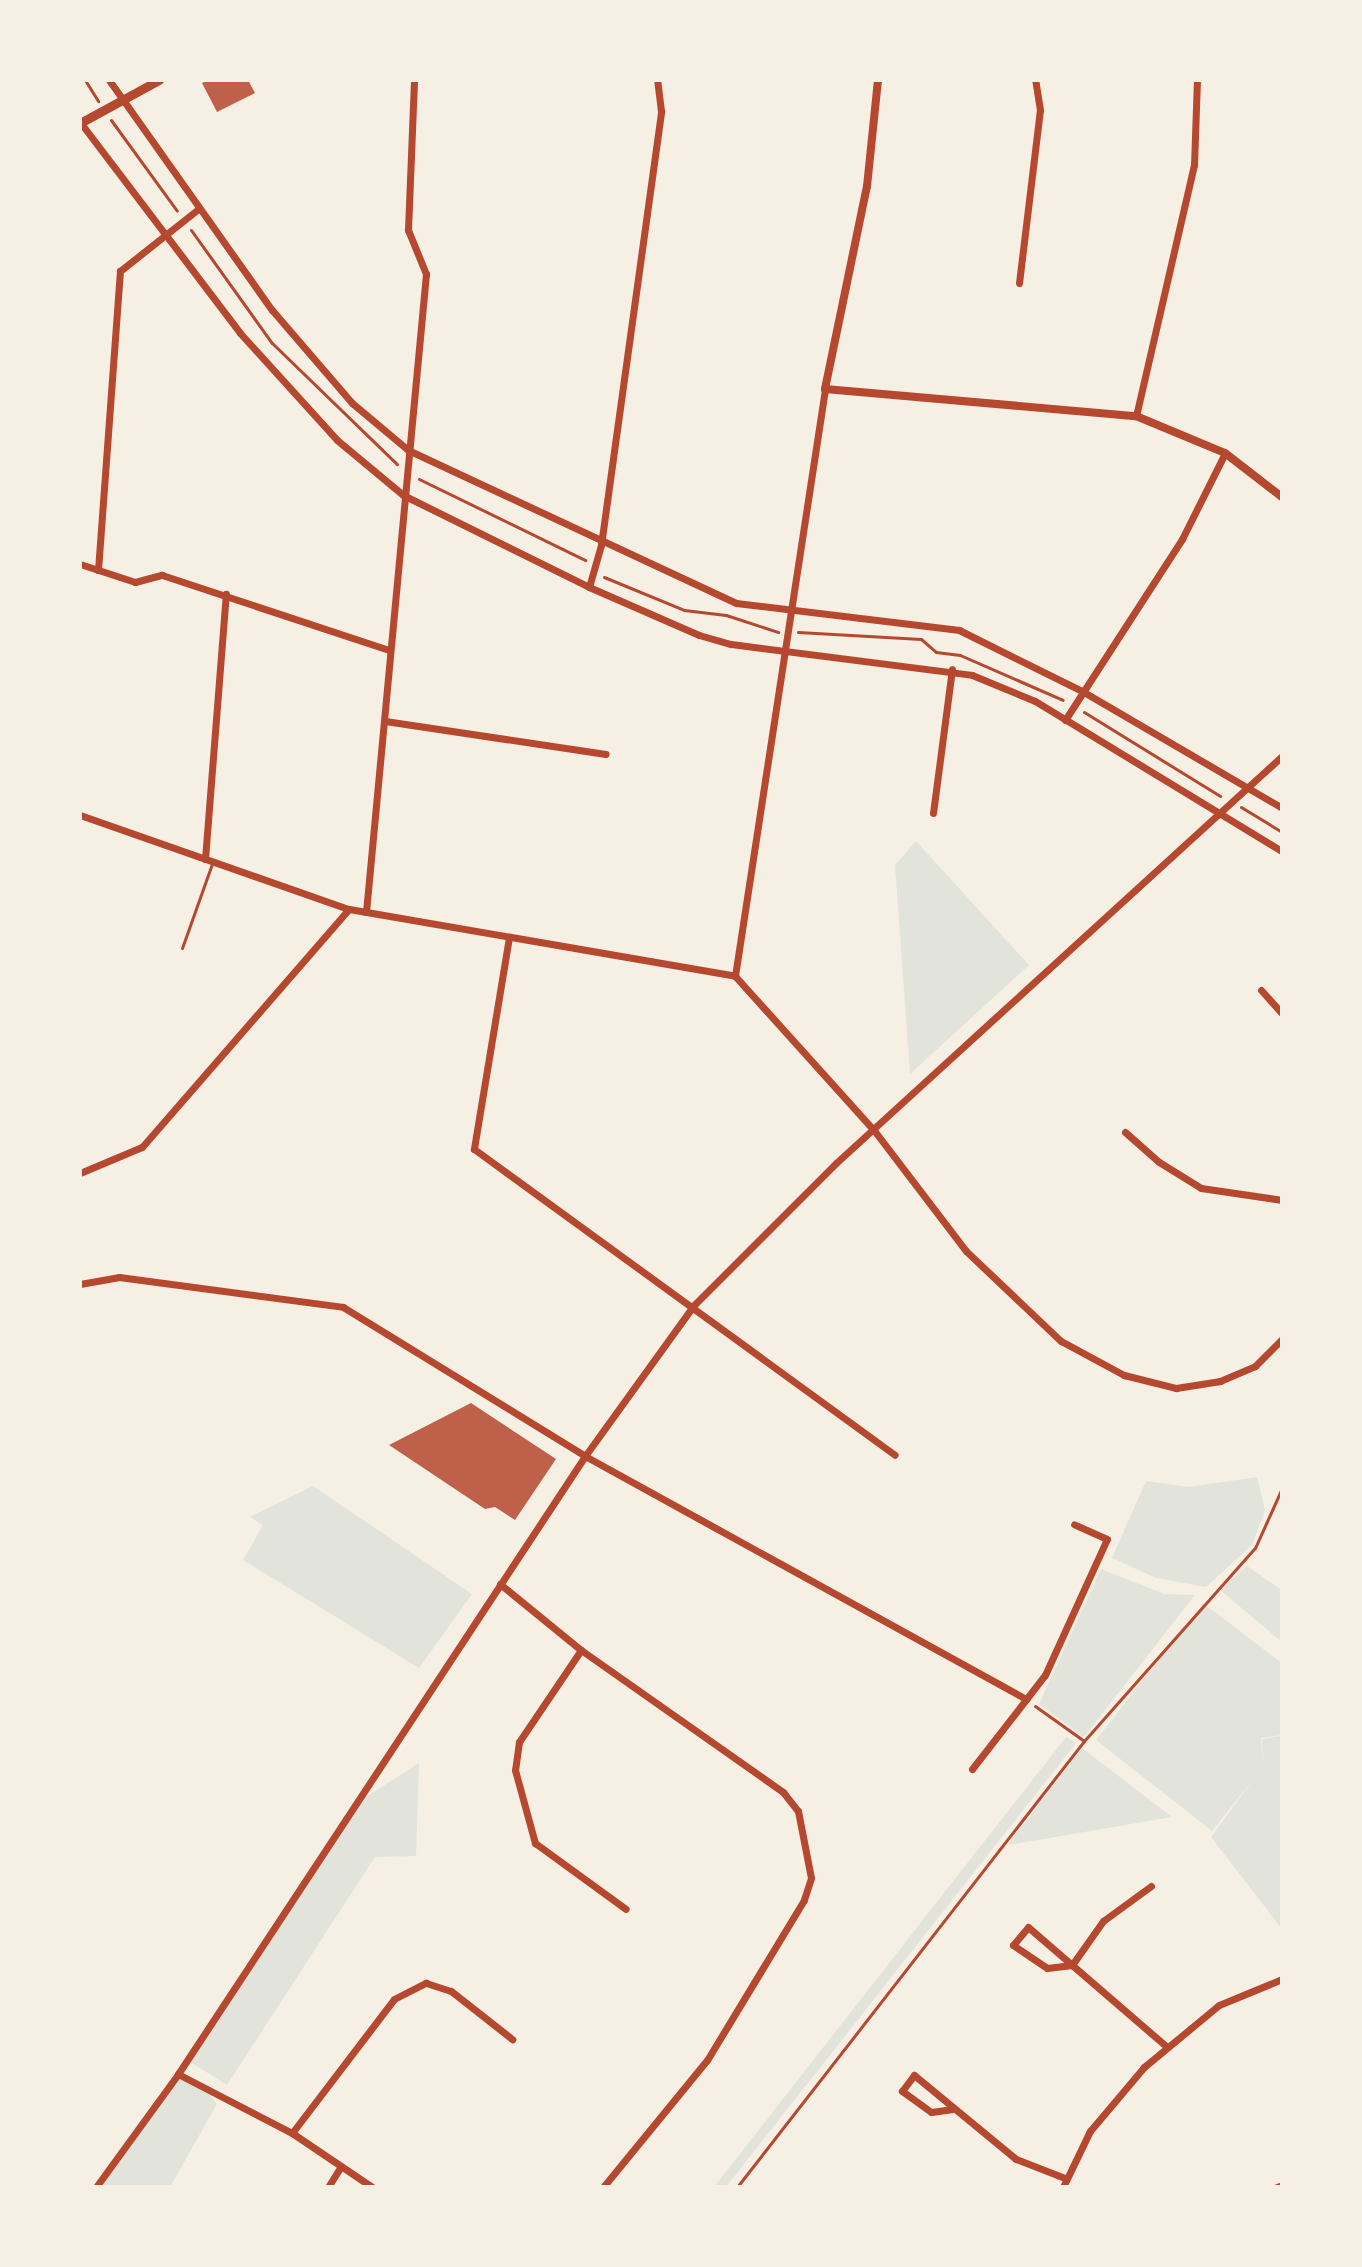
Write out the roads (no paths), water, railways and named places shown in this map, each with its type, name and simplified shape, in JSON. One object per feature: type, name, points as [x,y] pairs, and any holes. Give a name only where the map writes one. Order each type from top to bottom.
[{"type":"main road","points":[[80,123],[159,80]]},
{"type":"street","points":[[109,80],[197,210],[352,403],[408,450],[601,545],[736,603],[788,612],[944,625],[1007,650],[1282,808]]},
{"type":"street","points":[[366,912],[426,274],[408,230],[414,80]]},
{"type":"street","points":[[589,587],[601,545],[661,111],[657,80]]},
{"type":"street","points":[[735,976],[788,612],[825,389],[867,186],[878,80]]},
{"type":"street","points":[[1019,283],[1040,110],[1035,80]]},
{"type":"street","points":[[1136,416],[1194,165],[1197,80]]},
{"type":"street","points":[[80,123],[240,333],[337,440],[403,495],[589,587],[699,635],[783,651],[952,669],[1035,701],[1282,851]]},
{"type":"street","points":[[98,570],[120,271],[197,210]]},
{"type":"street","points":[[825,389],[1136,416],[1225,453],[1282,497]]},
{"type":"street","points":[[1065,720],[1182,539],[1225,453]]},
{"type":"street","points":[[80,564],[135,582],[162,575],[389,650]]},
{"type":"street","points":[[209,860],[226,594]]},
{"type":"street","points":[[933,813],[952,669]]},
{"type":"street","points":[[385,721],[606,754]]},
{"type":"street","points":[[96,2187],[178,2074],[585,1456],[694,1305],[873,1129],[1282,756]]},
{"type":"street","points":[[80,815],[349,909],[735,976],[873,1129],[966,1251],[1061,1341],[1124,1375],[1176,1388],[1220,1381],[1255,1366],[1282,1339]]},
{"type":"street","points":[[80,1173],[142,1147],[349,909]]},
{"type":"street","points":[[509,937],[474,1149],[694,1305],[895,1455]]},
{"type":"street","points":[[1261,990],[1282,1013]]},
{"type":"street","points":[[1125,1132],[1159,1162],[1201,1188],[1282,1200]]},
{"type":"street","points":[[80,1284],[119,1277],[343,1307],[585,1456],[1026,1699]]},
{"type":"street","points":[[972,1769],[1045,1675],[1107,1539],[1074,1524]]},
{"type":"street","points":[[500,1584],[581,1650],[783,1792],[798,1811],[811,1878],[797,1912],[707,2060],[603,2187]]},
{"type":"street","points":[[581,1650],[519,1742],[515,1770],[535,1843],[626,1909]]},
{"type":"street","points":[[1151,1886],[1103,1921],[1072,1965],[1047,1968],[1013,1945],[1028,1927],[1072,1965],[1167,2047]]},
{"type":"street","points":[[1063,2187],[1090,2131],[1121,2091],[1167,2047],[1219,2005],[1282,1979]]},
{"type":"street","points":[[292,2133],[394,1999],[426,1983],[451,1991],[512,2039]]},
{"type":"street","points":[[178,2074],[292,2133],[372,2187]]},
{"type":"street","points":[[953,2109],[931,2112],[902,2091],[914,2075],[1016,2159],[1065,2178]]},
{"type":"street","points":[[328,2187],[340,2168]]},
{"type":"lane","points":[[182,948],[209,860]]}]
